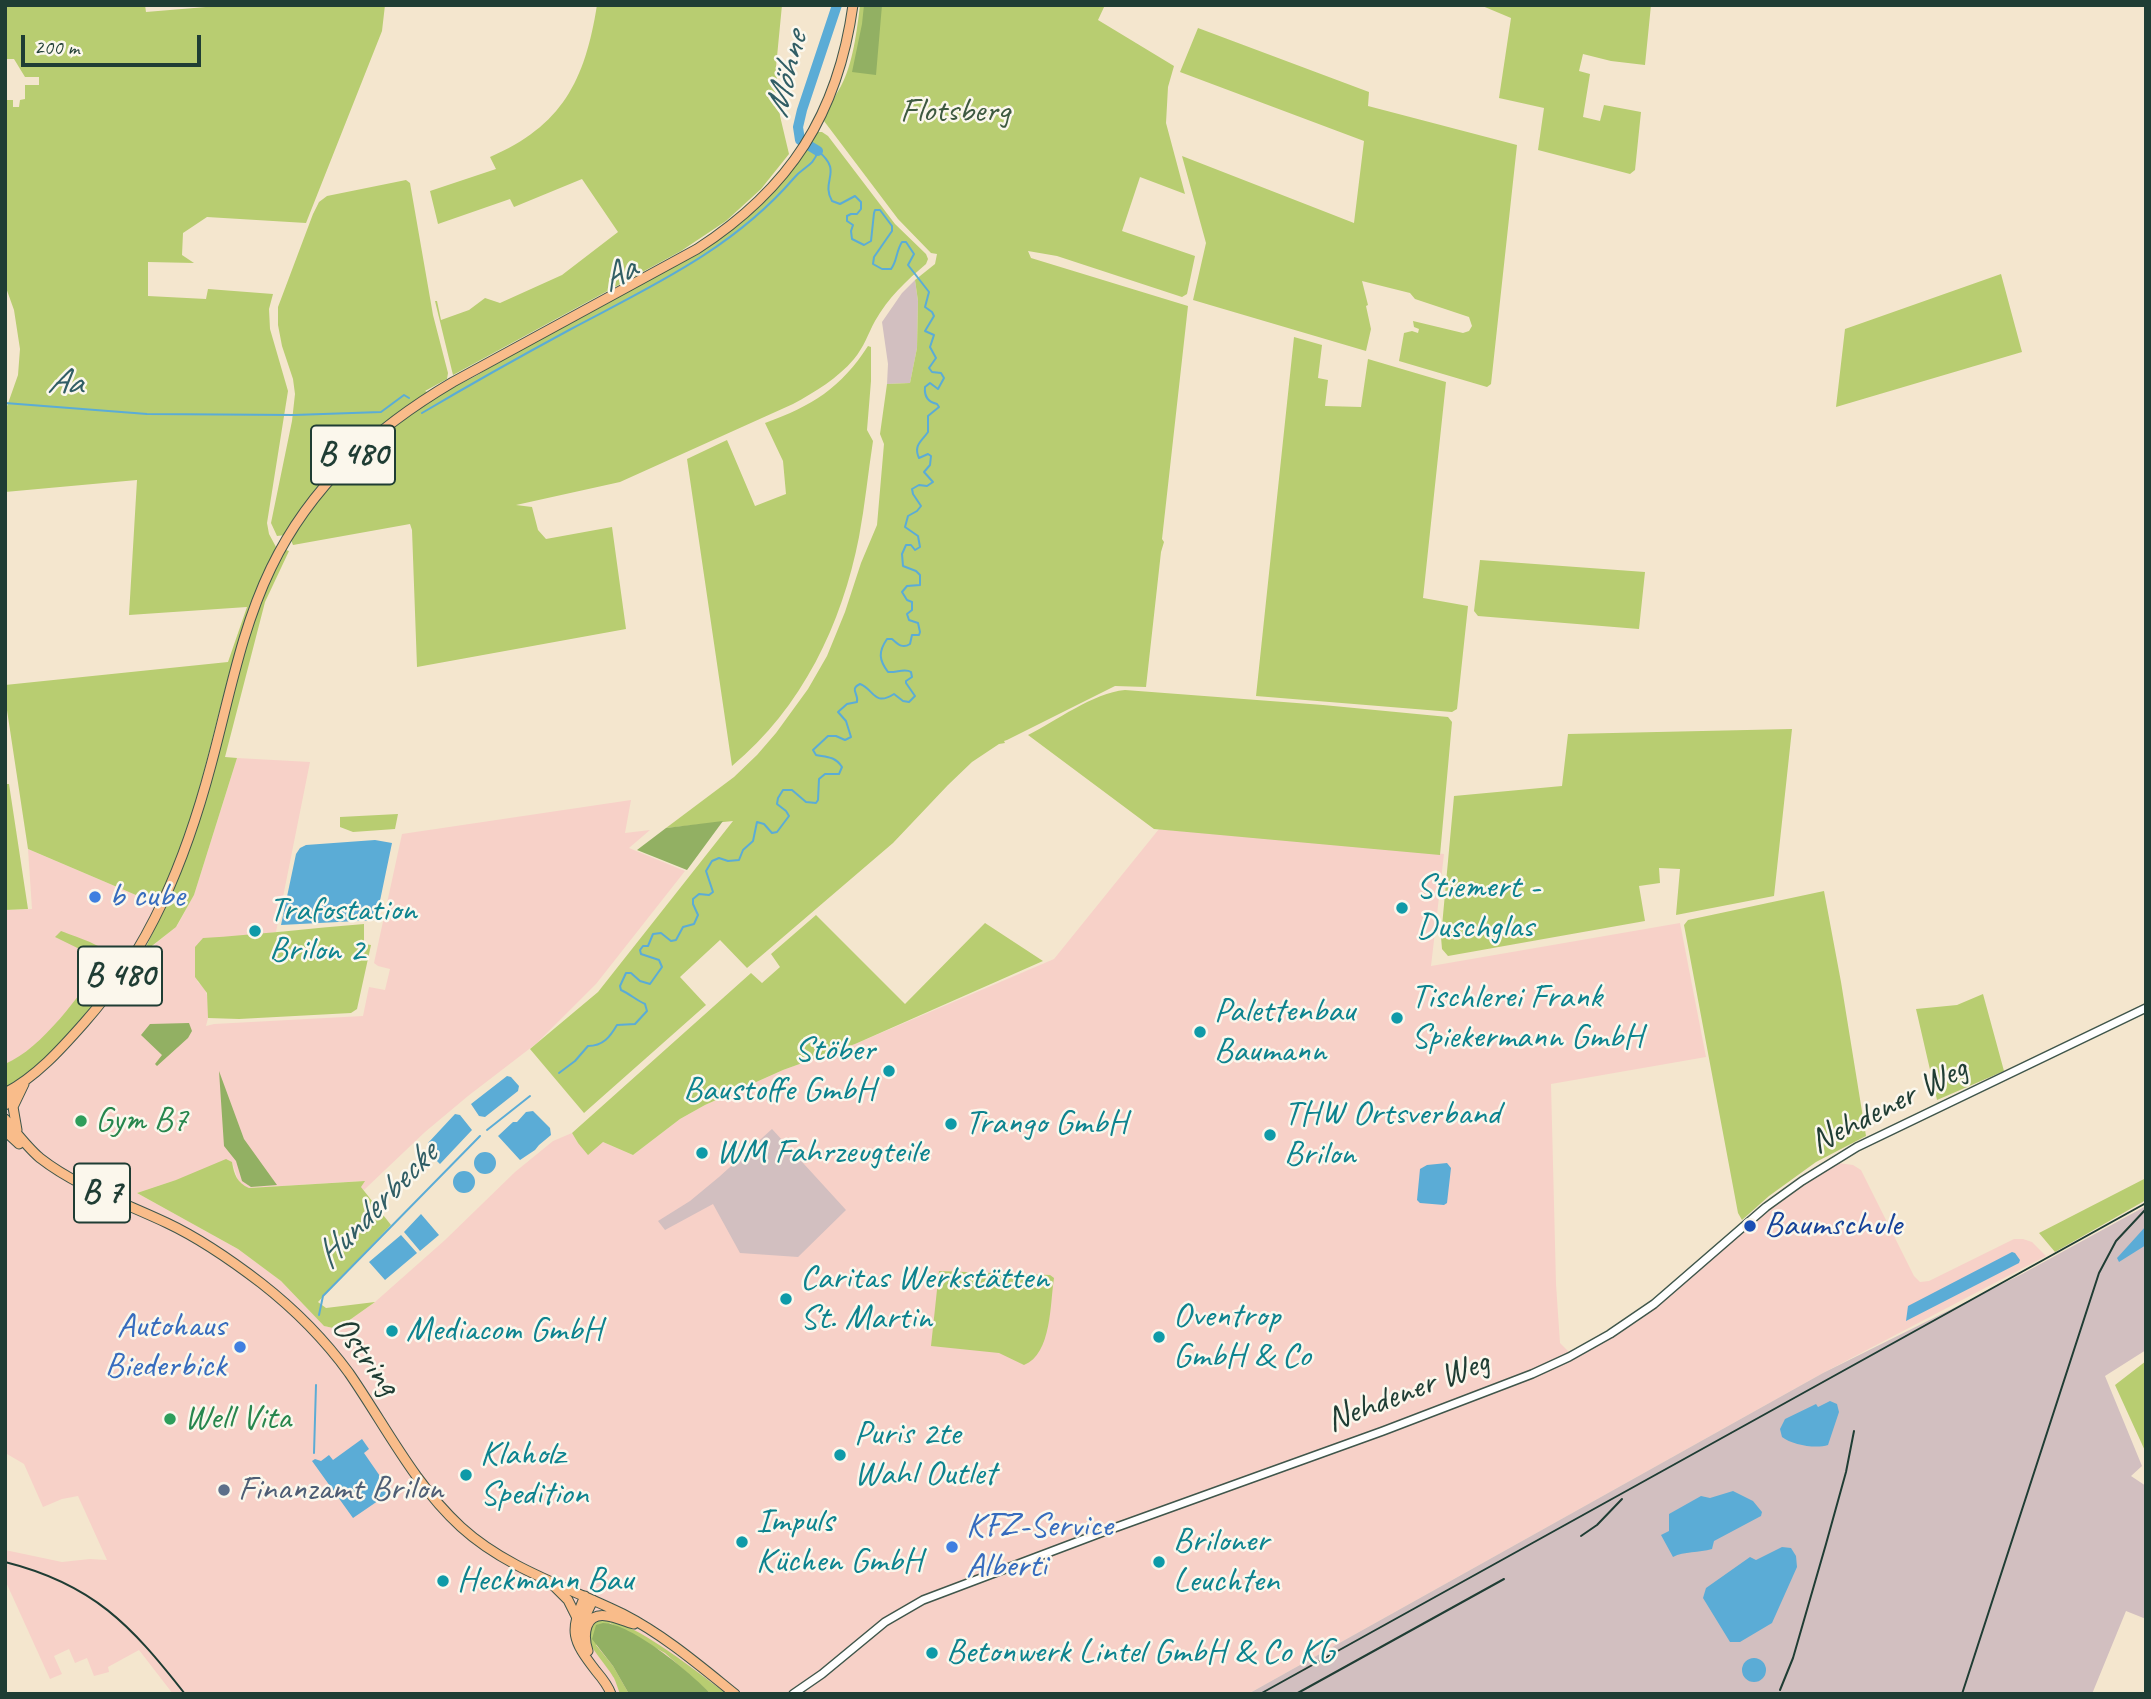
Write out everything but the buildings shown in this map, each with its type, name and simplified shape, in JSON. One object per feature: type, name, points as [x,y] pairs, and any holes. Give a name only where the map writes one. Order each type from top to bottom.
[{"type":"main road","name":"B 480","points":[[5,1093],[28,1079],[74,1034],[133,959],[153,924],[184,854],[211,766],[245,635],[259,597],[295,526],[334,475],[388,424],[442,388],[697,249],[727,228],[765,194],[800,152],[834,87],[848,38],[853,5]]},
{"type":"main road","points":[[20,1138],[13,1107],[17,1095],[28,1079]]},
{"type":"main road","name":"B 480","points":[[5,1105],[17,1087]]},
{"type":"main road","name":"B 7","points":[[5,1119],[39,1157]]},
{"type":"main road","name":"B 7","points":[[5,1131],[26,1151],[39,1157]]},
{"type":"main road","name":"Ostring","points":[[39,1157],[76,1180],[193,1236],[264,1285],[299,1317],[347,1371],[413,1470],[448,1515],[473,1538],[495,1553],[545,1578]]},
{"type":"main road","name":"B 7","points":[[545,1578],[646,1627],[683,1652],[735,1694]]},
{"type":"main road","name":"B 7","points":[[545,1578],[568,1600],[576,1616],[577,1643],[608,1685],[611,1694]]},
{"type":"main road","points":[[589,1598],[579,1632],[582,1643],[612,1683],[617,1694]]},
{"type":"main road","name":"B 7","points":[[576,1616],[589,1598]]},
{"type":"main road","name":"B 7","points":[[588,1651],[585,1630],[589,1622],[597,1616],[611,1616],[622,1622],[646,1627]]},
{"type":"street","name":"Nehdener Weg","points":[[793,1694],[822,1674],[885,1622],[923,1600],[1383,1431],[1532,1374],[1569,1357],[1654,1304],[1751,1220],[1802,1181],[1857,1147],[2146,1008]]},
{"type":"shaded area","points":[[915,280],[918,301],[917,348],[910,383],[887,384],[888,364],[882,322],[902,293]]},
{"type":"shaded area","points":[[237,758],[310,762],[276,932],[264,934],[197,981],[205,989],[208,998],[209,1014],[206,1026],[363,1016],[369,987],[385,990],[390,969],[374,963],[402,834],[631,800],[625,833],[650,830],[629,848],[685,871],[596,984],[537,1043],[425,1132],[364,1190],[360,1187],[364,1181],[249,1188],[238,1180],[232,1162],[137,1193],[238,1249],[281,1281],[324,1326],[333,1328],[344,1324],[375,1302],[445,1240],[515,1172],[553,1141],[572,1133],[578,1143],[603,1142],[633,1155],[680,1119],[705,1105],[783,1070],[855,1044],[1054,959],[1159,829],[1444,854],[1431,966],[1680,923],[1706,1057],[1551,1084],[1560,1343],[1574,1357],[1637,1322],[1793,1190],[1838,1163],[1853,1165],[1861,1170],[1914,1276],[1920,1282],[1929,1281],[2014,1239],[2032,1242],[2046,1256],[1823,1373],[1248,1694],[173,1694],[139,1650],[108,1667],[109,1672],[94,1676],[87,1658],[75,1663],[69,1649],[54,1656],[62,1674],[50,1679],[5,1580],[5,1550],[62,1562],[107,1560],[78,1496],[43,1507],[24,1464],[7,1454],[5,910],[32,909],[28,849],[157,904],[137,941],[149,949],[177,926],[194,895]]},
{"type":"shaded area","points":[[772,1129],[846,1210],[798,1257],[740,1253],[713,1204],[665,1230],[658,1221],[690,1201]]},
{"type":"shaded area","points":[[2146,1206],[2146,1350],[2105,1376],[2142,1466],[2131,1476],[2146,1486],[2146,1619],[2126,1611],[2092,1694],[1248,1694],[1823,1373],[2022,1274]]},
{"type":"green space","points":[[5,5],[145,5],[146,12],[230,5],[385,5],[382,31],[306,223],[207,217],[183,233],[182,255],[194,263],[148,262],[148,296],[206,299],[208,289],[273,294],[269,309],[270,329],[288,391],[267,523],[276,547],[242,630],[194,807],[157,904],[28,849],[5,685],[228,662],[247,607],[129,615],[137,480],[5,492],[5,412],[18,375],[20,349],[14,310],[5,285],[5,100],[13,100],[13,107],[19,107],[20,100],[25,99],[25,85],[39,85],[39,77],[25,77],[14,59],[5,59]]},
{"type":"green space","points":[[597,5],[782,5],[776,67],[780,116],[789,154],[761,189],[726,221],[681,251],[453,375],[435,301],[441,320],[469,310],[485,298],[500,303],[562,275],[618,232],[582,179],[514,207],[510,199],[438,224],[430,191],[496,169],[490,157],[515,145],[552,115],[577,78],[592,32]]},
{"type":"green space","name":"Flotsberg","points":[[860,5],[1105,5],[1098,20],[1174,66],[1168,87],[1166,123],[1185,194],[1140,177],[1122,231],[1195,256],[1187,294],[1182,297],[1057,256],[1028,251],[1031,258],[1188,306],[1146,687],[1115,686],[1004,741],[1005,743],[999,744],[972,762],[893,843],[747,968],[720,940],[680,977],[706,1005],[584,1113],[530,1049],[598,992],[733,821],[666,828],[734,777],[757,755],[808,689],[827,656],[877,525],[884,444],[880,434],[887,384],[910,383],[917,348],[918,301],[915,280],[935,264],[937,254],[931,253],[898,219],[824,121],[849,68]]},
{"type":"green space","points":[[864,5],[882,5],[876,75],[852,72]]},
{"type":"green space","points":[[1480,5],[1651,5],[1645,65],[1583,54],[1579,71],[1590,74],[1583,117],[1600,121],[1604,105],[1641,112],[1635,170],[1630,174],[1538,150],[1544,108],[1499,98],[1511,18]]},
{"type":"green space","points":[[1198,28],[1369,92],[1368,106],[1517,145],[1491,384],[1487,387],[1399,361],[1404,333],[1418,333],[1419,329],[1414,327],[1413,321],[1463,333],[1469,331],[1472,326],[1469,317],[1415,299],[1410,293],[1362,281],[1371,329],[1366,351],[1193,300],[1206,243],[1182,156],[1354,223],[1364,141],[1180,72]]},
{"type":"green space","points":[[816,132],[828,136],[895,224],[928,259],[886,305],[848,366],[810,395],[620,482],[516,505],[532,507],[538,530],[546,539],[612,527],[626,629],[417,667],[410,524],[293,545],[291,540],[326,489],[351,461],[343,456],[310,497],[285,535],[277,536],[271,523],[295,394],[282,346],[278,307],[313,214],[319,202],[327,196],[406,180],[410,183],[433,315],[448,373],[447,379],[425,391],[435,396],[475,376],[497,360],[727,231]]},
{"type":"green space","points":[[2001,274],[2022,352],[1836,407],[1845,329]]},
{"type":"green space","points":[[1294,337],[1322,345],[1318,378],[1328,380],[1325,406],[1361,407],[1368,359],[1446,382],[1423,598],[1468,606],[1457,709],[1452,712],[1256,696]]},
{"type":"green space","points":[[868,346],[871,347],[871,381],[867,430],[873,441],[859,537],[842,601],[830,632],[798,691],[757,743],[732,766],[687,459],[727,440],[755,506],[786,494],[783,461],[765,423],[797,410],[824,394],[858,361]]},
{"type":"green space","points":[[286,550],[289,551],[265,602],[225,757],[237,758],[194,895],[176,927],[148,949],[146,947],[176,881],[200,815],[258,608]]},
{"type":"green space","points":[[1480,560],[1645,572],[1639,629],[1478,616],[1474,611]]},
{"type":"green space","points":[[1125,690],[1448,717],[1452,722],[1440,855],[1154,829],[1028,735],[1100,696]]},
{"type":"green space","points":[[1792,729],[1774,896],[1676,915],[1680,869],[1659,868],[1660,883],[1639,886],[1645,921],[1448,956],[1442,949],[1454,796],[1562,786],[1568,734]]},
{"type":"green space","points":[[5,784],[9,784],[28,909],[5,910]]},
{"type":"green space","points":[[398,814],[395,829],[353,832],[340,827],[340,817]]},
{"type":"green space","points":[[723,821],[687,870],[637,850],[666,828]]},
{"type":"green space","points":[[1824,891],[1866,1136],[1816,1162],[1769,1196],[1742,1220],[1738,1213],[1684,925],[1688,920]]},
{"type":"green space","points":[[816,915],[905,1004],[985,923],[1043,961],[855,1044],[783,1070],[705,1105],[680,1119],[633,1155],[603,1142],[588,1155],[572,1133],[751,973],[762,983],[780,967],[771,954]]},
{"type":"green space","points":[[364,924],[364,944],[371,945],[357,1009],[351,1013],[208,1018],[207,993],[195,977],[195,947],[203,938]]},
{"type":"green space","points":[[61,931],[103,949],[115,960],[118,967],[96,1002],[69,1035],[5,1090],[5,1064],[33,1046],[47,1033],[104,961],[55,937]]},
{"type":"green space","points":[[1983,994],[2004,1071],[1937,1100],[1916,1009],[1957,1005]]},
{"type":"green space","points":[[189,1023],[192,1031],[188,1038],[157,1066],[155,1064],[162,1055],[141,1035],[150,1024]]},
{"type":"green space","points":[[219,1071],[244,1139],[277,1185],[251,1187],[242,1181],[236,1161],[224,1146]]},
{"type":"green space","points":[[226,1159],[232,1162],[239,1181],[249,1188],[365,1181],[361,1187],[391,1225],[318,1302],[326,1308],[375,1302],[344,1324],[333,1328],[324,1326],[281,1281],[238,1249],[137,1193]]},
{"type":"green space","points":[[2146,1178],[2146,1200],[2055,1252],[2039,1233]]},
{"type":"green space","points":[[939,1271],[1050,1275],[1054,1278],[1045,1339],[1033,1359],[1024,1365],[999,1353],[931,1346]]},
{"type":"green space","points":[[2146,1361],[2146,1453],[2115,1385]]},
{"type":"green space","points":[[608,1618],[655,1642],[727,1694],[711,1694],[665,1653],[610,1623],[596,1645],[613,1666],[629,1694],[620,1694],[614,1678],[590,1644],[587,1635],[595,1622]]},
{"type":"green space","points":[[596,1625],[615,1625],[644,1640],[690,1674],[711,1694],[629,1694],[613,1666],[592,1639]]},
{"type":"water","points":[[375,840],[392,843],[376,920],[281,925],[296,854],[300,848],[306,845]]},
{"type":"water","points":[[507,1076],[519,1086],[518,1091],[485,1117],[479,1116],[471,1104]]},
{"type":"water","points":[[533,1111],[550,1128],[551,1135],[520,1160],[498,1136],[526,1112]]},
{"type":"water","points":[[455,1114],[460,1115],[472,1130],[440,1164],[428,1152],[428,1143]]},
{"type":"water","points":[[485,1152],[493,1155],[496,1163],[493,1171],[485,1174],[477,1171],[474,1163],[477,1155]]},
{"type":"water","points":[[1447,1163],[1451,1168],[1447,1203],[1420,1203],[1417,1200],[1420,1169],[1427,1165]]},
{"type":"water","points":[[464,1171],[472,1174],[475,1182],[472,1190],[464,1193],[456,1190],[453,1182],[456,1174]]},
{"type":"water","points":[[421,1214],[439,1235],[420,1251],[404,1232]]},
{"type":"water","points":[[2146,1226],[2146,1245],[2119,1262],[2117,1258]]},
{"type":"water","points":[[401,1235],[417,1253],[385,1280],[369,1262]]},
{"type":"water","points":[[2012,1252],[2020,1260],[2019,1263],[1906,1321],[1908,1306]]},
{"type":"water","points":[[1830,1401],[1837,1404],[1839,1412],[1828,1445],[1804,1446],[1782,1437],[1780,1429],[1785,1419],[1816,1404],[1818,1407]]},
{"type":"water","points":[[362,1439],[369,1449],[364,1453],[391,1492],[353,1518],[312,1461],[321,1461],[329,1455],[333,1460]]},
{"type":"water","points":[[1733,1491],[1753,1501],[1762,1512],[1761,1516],[1714,1541],[1712,1549],[1673,1557],[1661,1535],[1669,1531],[1669,1514],[1701,1496],[1710,1498]]},
{"type":"water","points":[[1782,1547],[1791,1548],[1796,1556],[1797,1567],[1772,1623],[1740,1642],[1730,1642],[1703,1598],[1706,1588],[1750,1557],[1756,1560]]},
{"type":"water","points":[[1754,1658],[1763,1661],[1766,1670],[1763,1679],[1754,1682],[1745,1679],[1742,1670],[1745,1661]]},
{"type":"waterway","name":"Möhne","points":[[818,151],[800,140],[798,127],[837,5]]},
{"type":"waterway","name":"Hunderbecke","points":[[422,413],[661,281],[718,246],[770,203],[811,163],[818,151],[826,158],[831,171],[828,187],[832,201],[840,204],[855,196],[861,202],[861,209],[857,214],[847,216],[847,221],[853,225],[852,239],[864,245],[871,241],[874,213],[875,210],[880,210],[892,226],[892,231],[874,257],[873,264],[882,269],[891,269],[900,245],[906,242],[914,254],[908,265],[929,292],[925,307],[934,316],[925,331],[934,335],[930,347],[936,358],[929,368],[932,372],[941,373],[944,378],[938,389],[930,383],[925,387],[927,398],[939,407],[928,416],[928,432],[917,450],[919,458],[928,454],[931,456],[930,465],[924,472],[933,482],[912,489],[921,506],[908,516],[905,527],[918,536],[920,547],[915,550],[911,545],[906,545],[902,554],[903,566],[920,575],[920,585],[907,586],[902,592],[907,600],[912,602],[912,610],[907,614],[909,620],[918,623],[920,632],[919,635],[912,635],[910,644],[905,646],[887,639],[881,656],[888,672],[911,672],[912,677],[906,683],[915,696],[909,702],[894,694],[882,699],[865,686],[860,684],[855,688],[857,702],[847,704],[838,712],[846,721],[851,737],[845,740],[828,736],[813,750],[816,755],[839,763],[842,767],[839,774],[825,774],[819,779],[816,803],[806,802],[792,790],[783,790],[777,804],[789,816],[777,832],[772,833],[764,824],[757,822],[753,841],[743,850],[739,860],[719,858],[712,861],[706,871],[713,892],[709,895],[699,894],[693,899],[698,915],[694,924],[683,927],[676,940],[671,941],[661,933],[653,934],[648,946],[643,946],[640,950],[641,954],[659,960],[662,967],[650,984],[626,973],[620,986],[621,990],[645,1004],[647,1011],[635,1024],[617,1025],[606,1040],[588,1046],[575,1061],[559,1073]]},
{"type":"waterway","name":"Aa","points":[[5,403],[147,414],[294,415],[381,412],[404,395],[409,398]]},
{"type":"waterway","name":"Hunderbecke","points":[[487,1130],[530,1096]]},
{"type":"waterway","name":"Hunderbecke","points":[[319,1315],[323,1296],[480,1136]]},
{"type":"waterway","name":"Hunderbecke","points":[[314,1453],[316,1385]]},
{"type":"railway","points":[[1260,1694],[2146,1203]]},
{"type":"railway","points":[[1962,1694],[2099,1273],[2116,1241],[2145,1210]]},
{"type":"railway","points":[[1780,1690],[1793,1658],[1826,1544],[1854,1431]]},
{"type":"railway","points":[[1581,1536],[1597,1525],[1622,1499]]},
{"type":"railway","points":[[5,1562],[63,1582],[108,1610],[146,1647],[185,1694]]},
{"type":"railway","points":[[1296,1694],[1504,1579]]},
{"type":"place","name":"b cube","points":[[95,897]]},
{"type":"place","name":"Stiemert - Duschglas","points":[[1402,908]]},
{"type":"place","name":"Trafostation Brilon 2","points":[[255,931]]},
{"type":"place","name":"Tischlerei Frank Spiekermann GmbH","points":[[1397,1018]]},
{"type":"place","name":"Palettenbau Baumann","points":[[1200,1032]]},
{"type":"place","name":"Stöber Baustoffe GmbH","points":[[889,1071]]},
{"type":"place","name":"Gym B7","points":[[81,1121]]},
{"type":"place","name":"Trango GmbH","points":[[951,1124]]},
{"type":"place","name":"THW Ortsverband Brilon","points":[[1270,1135]]},
{"type":"place","name":"WM Fahrzeugteile","points":[[702,1153]]},
{"type":"place","name":"Baumschule","points":[[1750,1226]]},
{"type":"place","name":"Caritas Werkstätten St. Martin","points":[[786,1299]]},
{"type":"place","name":"Mediacom GmbH","points":[[392,1331]]},
{"type":"place","name":"Oventrop GmbH & Co","points":[[1159,1337]]},
{"type":"place","name":"Autohaus Biederbick","points":[[240,1347]]},
{"type":"place","name":"Well Vita","points":[[170,1419]]},
{"type":"place","name":"Puris 2te Wahl Outlet","points":[[840,1455]]},
{"type":"place","name":"Klaholz Spedition","points":[[466,1475]]},
{"type":"place","name":"Finanzamt Brilon","points":[[224,1490]]},
{"type":"place","name":"Impuls Küchen GmbH","points":[[742,1542]]},
{"type":"place","name":"KFZ-Service Alberti","points":[[952,1547]]},
{"type":"place","name":"Briloner Leuchten","points":[[1159,1562]]},
{"type":"place","name":"Heckmann Bau","points":[[443,1581]]},
{"type":"place","name":"Betonwerk Lintel GmbH & Co KG","points":[[932,1653]]}]
